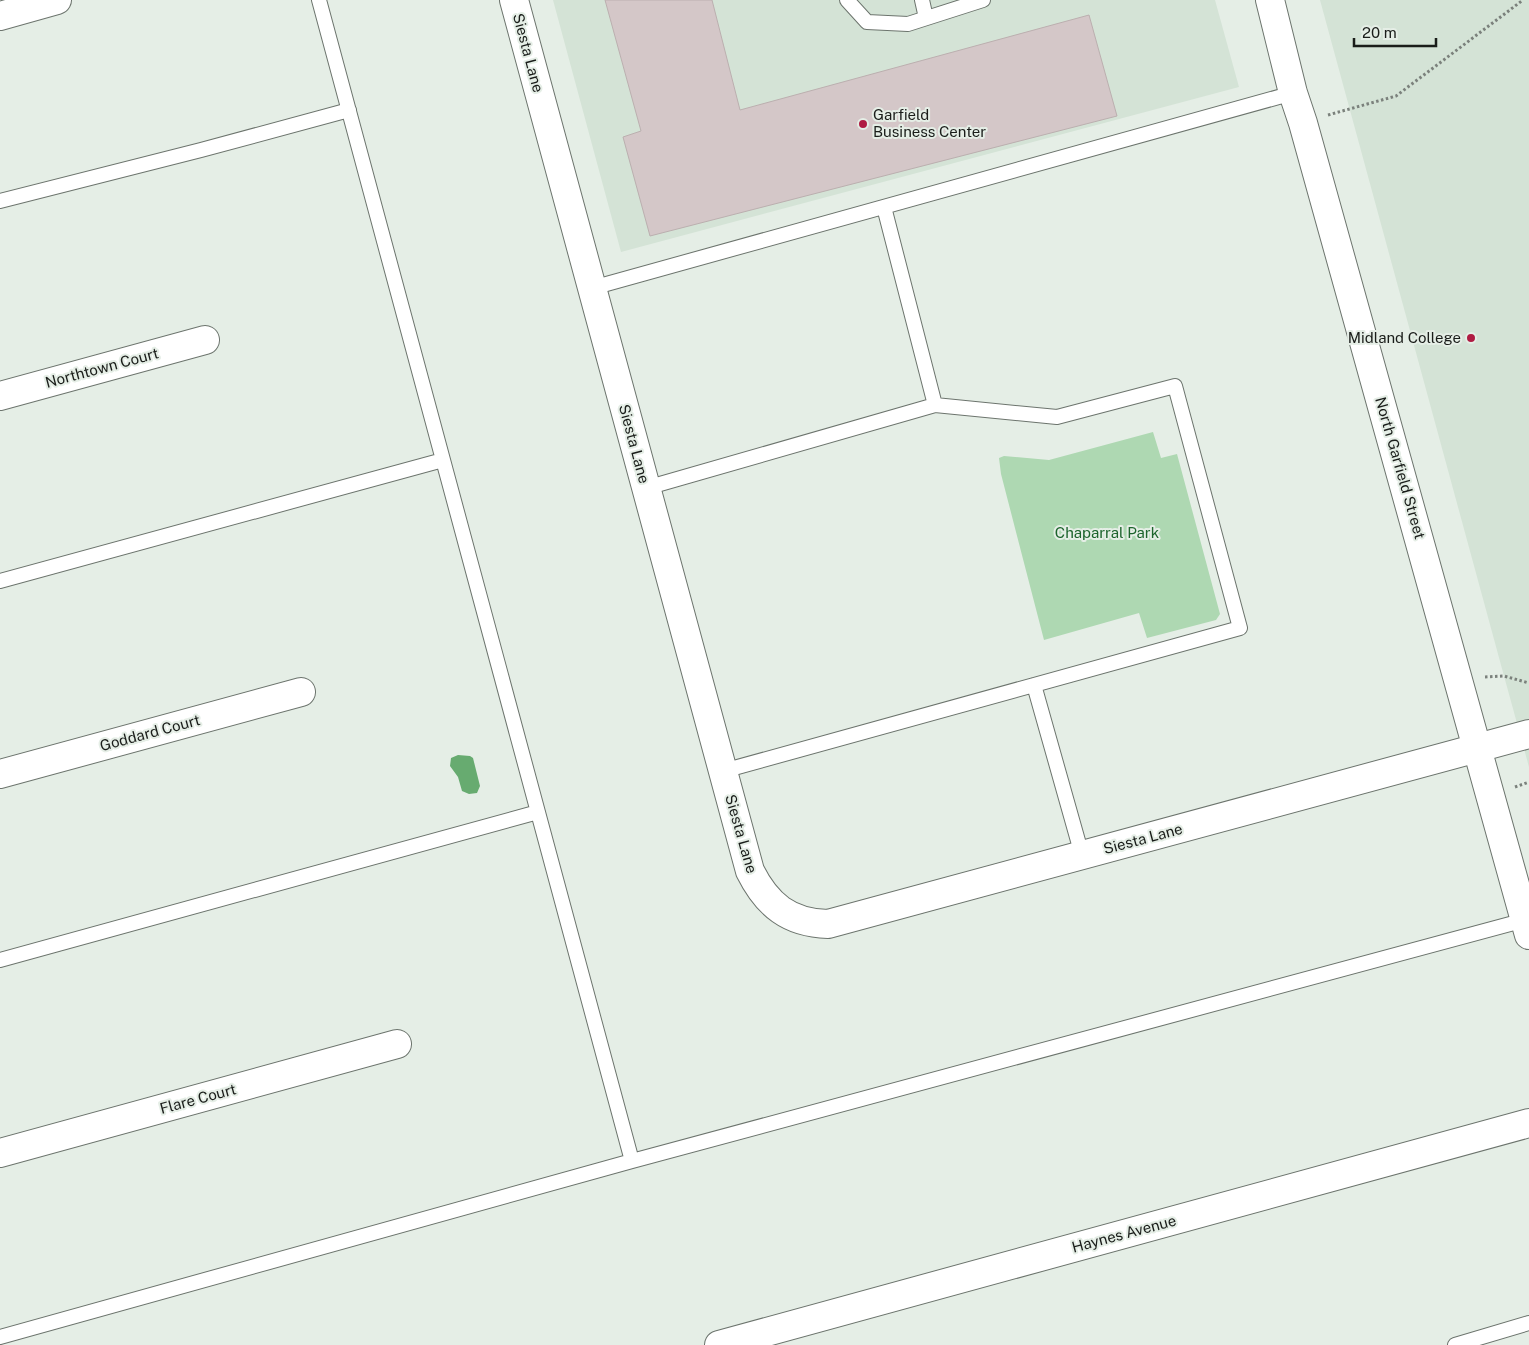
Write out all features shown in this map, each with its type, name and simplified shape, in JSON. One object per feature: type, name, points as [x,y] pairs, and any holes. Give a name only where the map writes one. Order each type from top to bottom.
[{"type":"street","points":[[0,16],[56,0]]},
{"type":"street","name":"Siesta Lane","points":[[514,0],[750,871],[756,882],[777,908],[792,918],[813,924],[828,924],[1529,734]]},
{"type":"street","name":"North Garfield Street","points":[[1270,0],[1293,93],[1459,679],[1527,928]]},
{"type":"street","name":"Northtown Court","points":[[0,396],[205,340]]},
{"type":"street","name":"Goddard Court","points":[[0,774],[301,692]]},
{"type":"street","name":"Flare Court","points":[[0,1153],[397,1044]]},
{"type":"street","name":"Haynes Avenue","points":[[719,1345],[1529,1123]]},
{"type":"lane","points":[[319,0],[632,1161]]},
{"type":"lane","points":[[847,0],[867,22],[908,24],[983,0]]},
{"type":"lane","points":[[922,0],[926,18]]},
{"type":"lane","points":[[592,288],[1293,93]]},
{"type":"lane","points":[[0,201],[349,110]]},
{"type":"lane","points":[[884,207],[935,405]]},
{"type":"lane","points":[[646,488],[935,405],[1057,417],[1175,386],[1240,628],[723,770]]},
{"type":"lane","points":[[0,581],[443,460]]},
{"type":"lane","points":[[1034,685],[1082,855]]},
{"type":"lane","points":[[0,960],[538,812]]},
{"type":"lane","points":[[0,1337],[632,1161],[1527,928]]},
{"type":"lane","points":[[1455,1345],[1529,1323]]},
{"type":"path","points":[[1303,123],[1396,96],[1523,0]]},
{"type":"path","points":[[1459,679],[1504,676],[1529,682]]},
{"type":"shaded area","points":[[553,0],[1215,0],[1239,87],[621,252]]},
{"type":"shaded area","name":"Midland College","points":[[1320,0],[1529,0],[1529,767],[1504,676]]},
{"type":"shaded area","points":[[458,755],[473,758],[480,786],[477,793],[469,794],[462,791],[458,777],[450,766],[451,758]]},
{"type":"green space","name":"Chaparral Park","points":[[1153,432],[1161,458],[1177,454],[1220,614],[1216,620],[1147,638],[1139,613],[1044,640],[1001,474],[999,458],[1004,456],[1049,460]]},
{"type":"building","name":"Garfield Business Center","points":[[605,0],[712,0],[740,110],[1089,15],[1117,116],[650,236],[623,137],[641,131]]},
{"type":"place","name":"Garfield Business Center","points":[[863,124]]},
{"type":"place","name":"Midland College","points":[[1471,338]]}]
